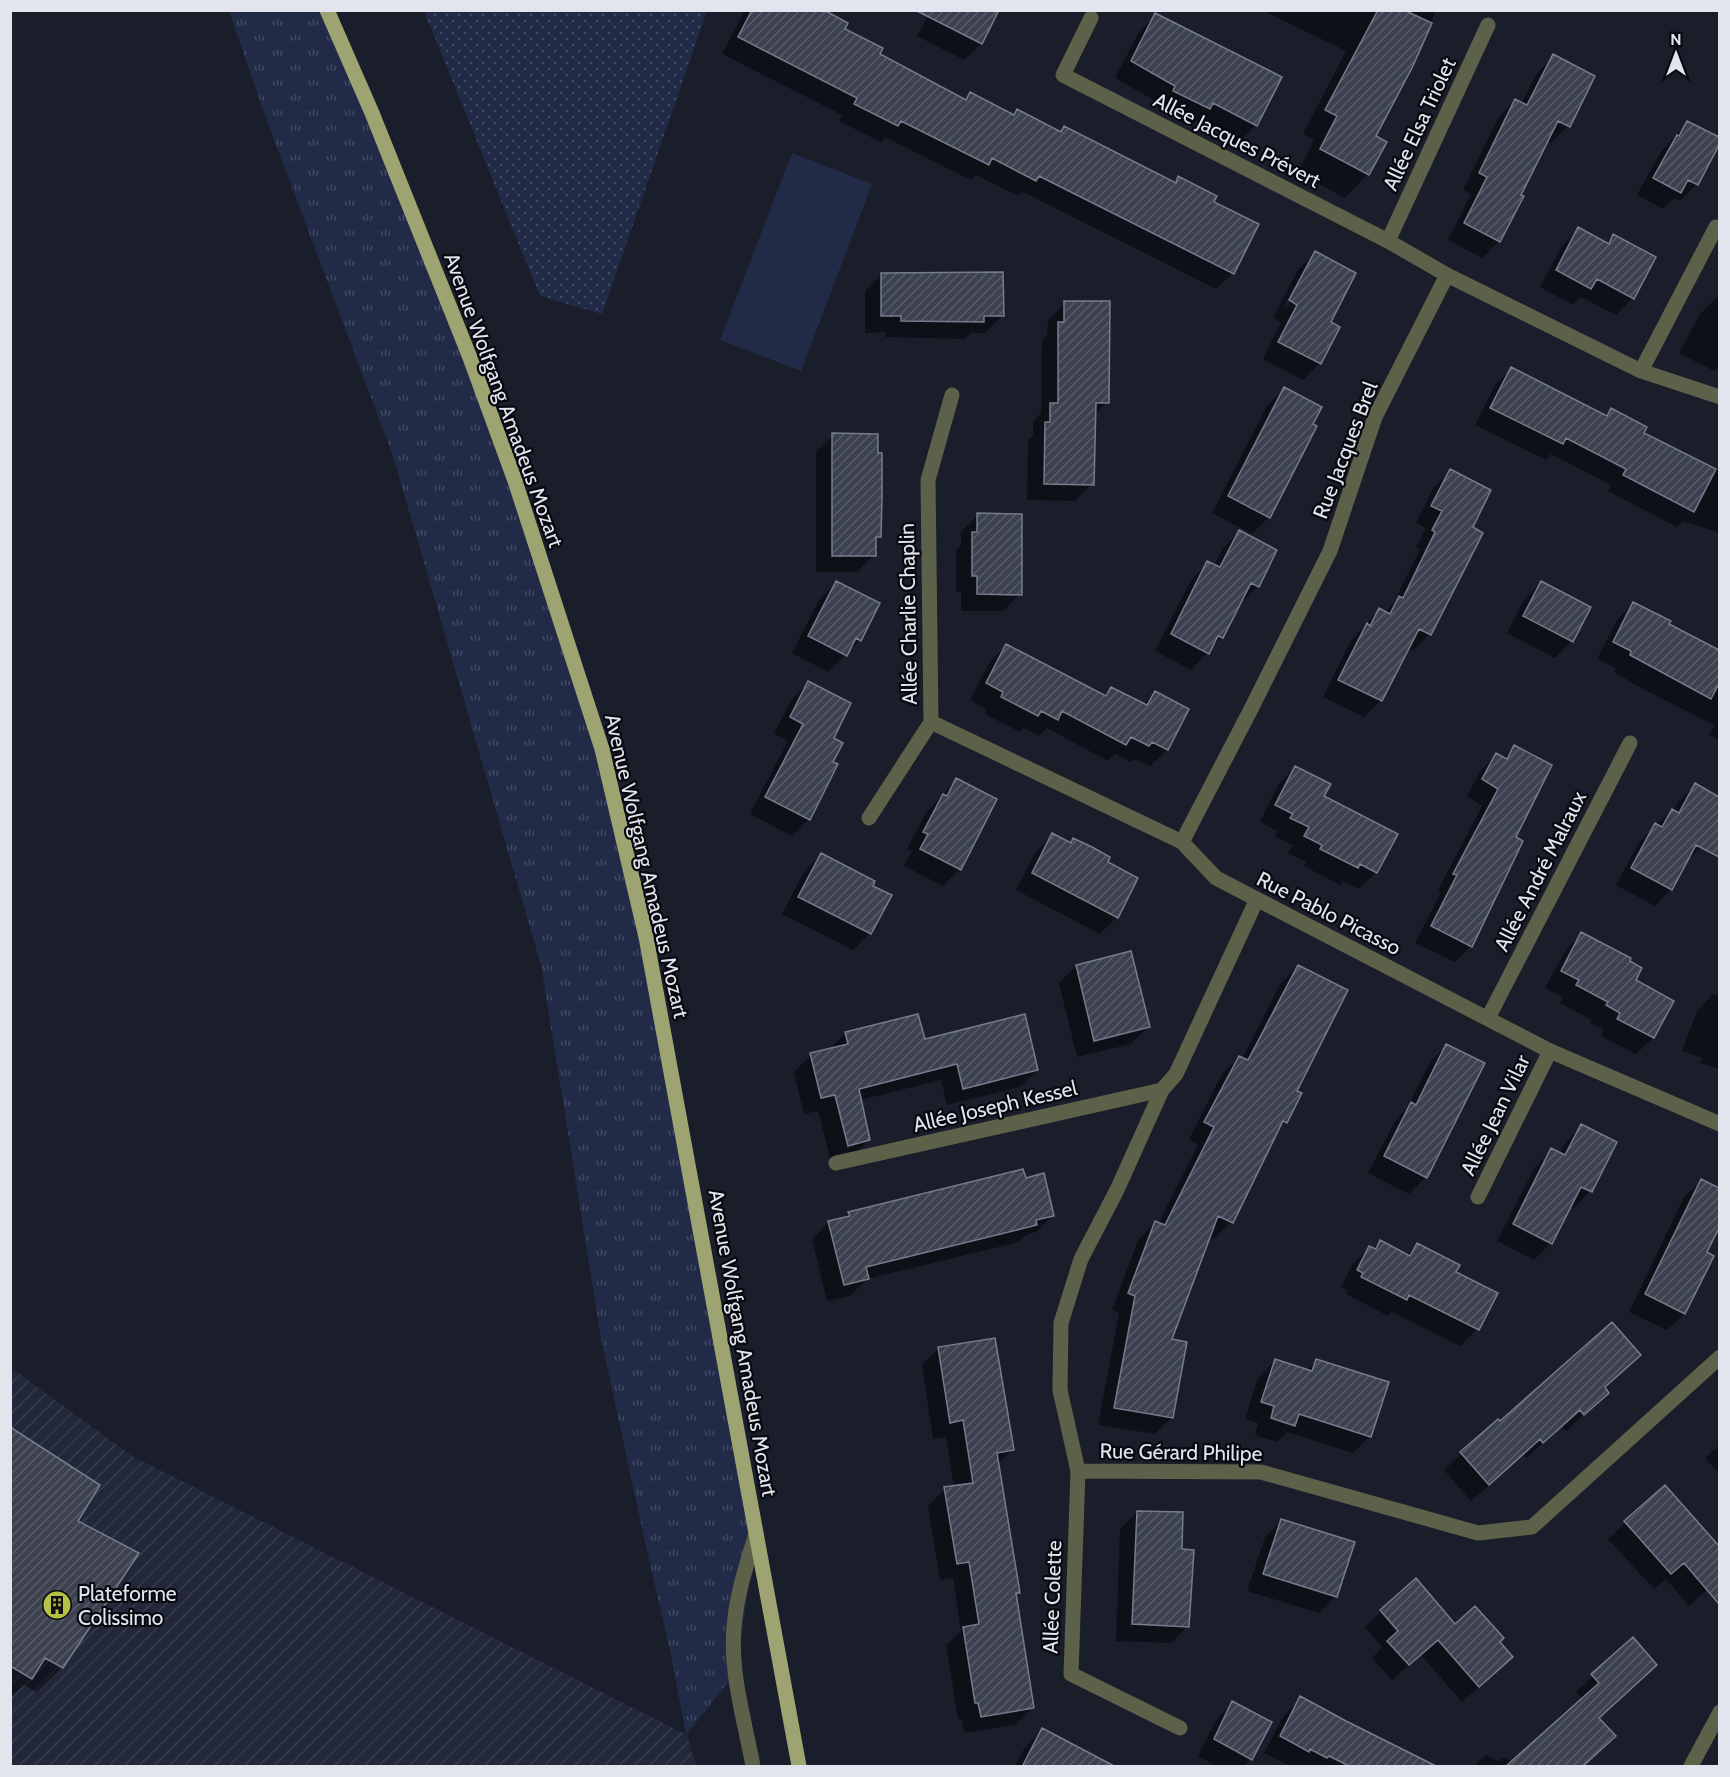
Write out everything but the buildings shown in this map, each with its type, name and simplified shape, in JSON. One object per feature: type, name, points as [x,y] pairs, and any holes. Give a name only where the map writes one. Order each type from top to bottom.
[{"type":"main road","name":"Avenue Wolfgang Amadeus Mozart","points":[[327,10],[372,113],[470,355],[515,481],[602,749],[646,938],[800,1767]]},
{"type":"street","name":"Allée Jacques Prévert","points":[[1091,18],[1062,75],[1388,241],[1447,275]]},
{"type":"street","name":"Allée Elsa Triolet","points":[[1388,241],[1488,25]]},
{"type":"street","points":[[1641,371],[1716,227]]},
{"type":"street","points":[[1447,275],[1641,371],[1719,397]]},
{"type":"street","name":"Rue Jacques Brel","points":[[1182,842],[1330,551],[1375,417],[1447,275]]},
{"type":"street","name":"Allée Charlie Chaplin","points":[[870,818],[931,722],[928,480],[952,395]]},
{"type":"street","name":"Rue Pablo Picasso","points":[[931,722],[1182,842],[1216,878],[1550,1051],[1719,1124]]},
{"type":"street","name":"Allée André Malraux","points":[[1488,1018],[1630,743]]},
{"type":"street","name":"Rue Gérard Philipe","points":[[1257,899],[1176,1074],[1162,1090],[1117,1190],[1081,1258],[1061,1323],[1060,1390],[1078,1471],[1261,1472],[1478,1533],[1532,1527],[1719,1357]]},
{"type":"street","name":"Allée Jean Vilar","points":[[1478,1197],[1550,1051]]},
{"type":"street","name":"Allée Joseph Kessel","points":[[836,1163],[1162,1090]]},
{"type":"street","name":"Allée Colette","points":[[1078,1471],[1071,1674],[1180,1728]]},
{"type":"street","points":[[753,1767],[736,1672],[734,1629],[741,1585],[756,1533]]},
{"type":"street","points":[[1691,1767],[1719,1712]]},
{"type":"shaded area","points":[[10,1367],[132,1456],[687,1735],[696,1766],[11,1766]]},
{"type":"green space","points":[[229,11],[323,11],[515,481],[602,749],[756,1533],[736,1673],[686,1735],[671,1655],[601,1338],[541,965],[393,456],[267,121]]},
{"type":"green space","points":[[424,11],[707,11],[602,314],[540,296]]},
{"type":"green space","points":[[792,153],[872,184],[801,371],[720,340]]},
{"type":"place","name":"Plateforme Colissimo","points":[[57,1605]]}]
